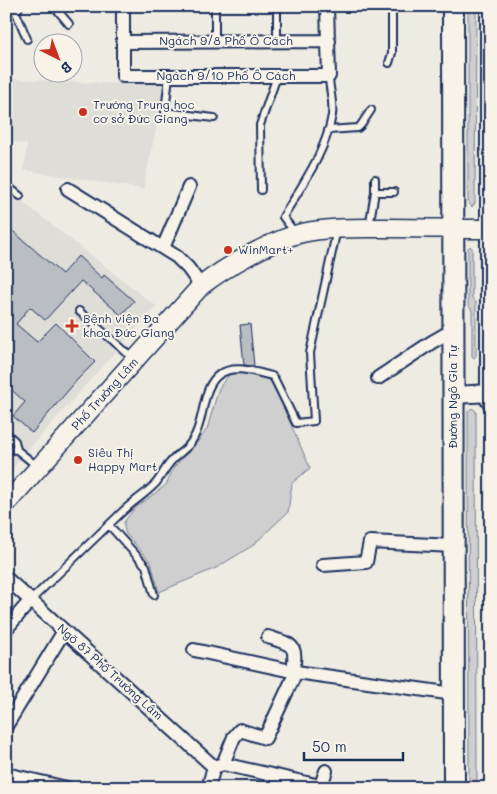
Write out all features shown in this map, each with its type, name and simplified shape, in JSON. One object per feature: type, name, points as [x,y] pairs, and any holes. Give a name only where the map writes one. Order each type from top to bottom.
[{"type":"main road","name":"Đường Ngô Gia Tự","points":[[453,6],[454,788]]},
{"type":"main road","points":[[491,6],[491,400]]},
{"type":"main road","name":"Phố Trường Lâm","points":[[6,504],[201,286],[231,265],[296,235],[321,229],[453,228],[490,230]]},
{"type":"street","points":[[123,6],[123,42]]},
{"type":"street","points":[[327,6],[330,76]]},
{"type":"street","name":"Ngách 9/8 Phố Ô Cách","points":[[123,42],[330,41]]},
{"type":"street","name":"Ngách 9/10 Phố Ô Cách","points":[[123,42],[123,76],[330,76]]},
{"type":"street","points":[[163,248],[189,188]]},
{"type":"street","points":[[68,189],[177,257],[201,286]]},
{"type":"street","points":[[378,378],[453,330]]},
{"type":"street","points":[[453,395],[491,393]]},
{"type":"street","points":[[323,565],[366,562],[370,542],[454,546]]},
{"type":"street","name":"Ngõ 87 Phố Trường Lâm","points":[[6,578],[218,766]]},
{"type":"street","points":[[6,629],[31,600]]},
{"type":"street","points":[[6,726],[64,631]]},
{"type":"street","points":[[208,788],[218,766],[240,730],[266,738],[294,672],[295,656],[292,648],[284,642],[268,638]]},
{"type":"street","points":[[194,650],[294,672],[454,694]]},
{"type":"street","points":[[218,766],[320,787],[326,771]]},
{"type":"street","points":[[6,774],[51,786],[67,788]]},
{"type":"lane","points":[[20,6],[16,12],[27,39]]},
{"type":"lane","points":[[54,6],[69,24]]},
{"type":"lane","points":[[215,6],[215,41]]},
{"type":"lane","points":[[277,41],[278,6]]},
{"type":"lane","points":[[389,63],[392,53],[392,6]]},
{"type":"lane","points":[[169,76],[165,112],[214,118]]},
{"type":"lane","points":[[261,190],[260,125],[277,76]]},
{"type":"lane","points":[[296,235],[284,217],[317,158],[328,130],[332,115],[333,99],[329,86],[330,76]]},
{"type":"lane","points":[[328,130],[358,128],[371,110]]},
{"type":"lane","points":[[369,228],[375,192],[375,179]]},
{"type":"lane","points":[[6,185],[20,196]]},
{"type":"lane","points":[[375,192],[394,192]]},
{"type":"lane","points":[[31,600],[156,483],[168,465],[188,446],[196,434],[201,421],[208,391],[218,376],[227,371],[244,370],[272,376],[276,380],[294,421],[296,423],[314,421],[310,354],[337,228]]},
{"type":"lane","points":[[79,311],[135,360]]},
{"type":"lane","points":[[6,433],[15,441],[17,450]]},
{"type":"lane","points":[[6,449],[17,450],[39,468]]},
{"type":"lane","points":[[109,525],[146,566],[154,595]]},
{"type":"shaded area","points":[[468,6],[476,6],[475,203],[472,207],[468,202]]},
{"type":"shaded area","name":"Trường Trung học cơ sở Đức Giang","points":[[6,79],[32,80],[32,82],[166,83],[143,189],[24,170],[27,144],[6,141]]},
{"type":"shaded area","name":"Bệnh viện Đa khoa Đức Giang","points":[[6,189],[156,306],[6,475]]},
{"type":"shaded area","points":[[470,246],[472,248],[472,298],[476,302],[476,356],[474,358],[472,356],[472,310],[468,305],[468,248]]},
{"type":"shaded area","points":[[234,371],[246,372],[271,379],[310,468],[292,483],[288,512],[252,546],[216,568],[159,592],[151,562],[126,534],[124,522],[134,509],[166,485],[174,467],[196,444],[207,429],[219,388]]},
{"type":"shaded area","points":[[472,408],[476,411],[477,788],[469,788],[468,411]]},
{"type":"building","points":[[6,225],[62,274],[78,256],[102,278],[104,275],[134,301],[121,315],[81,281],[45,320],[30,307],[16,324],[37,342],[56,323],[95,362],[32,433],[13,416],[25,402],[6,385]]},
{"type":"building","points":[[250,324],[254,366],[244,365],[240,325]]},
{"type":"place","name":"Trường Trung học cơ sở Đức Giang","points":[[83,112]]},
{"type":"place","name":"WinMart+","points":[[228,250]]},
{"type":"place","name":"Bệnh viện Đa khoa Đức Giang","points":[[72,326]]},
{"type":"place","name":"Siêu Thị Happy Mart","points":[[78,460]]}]
